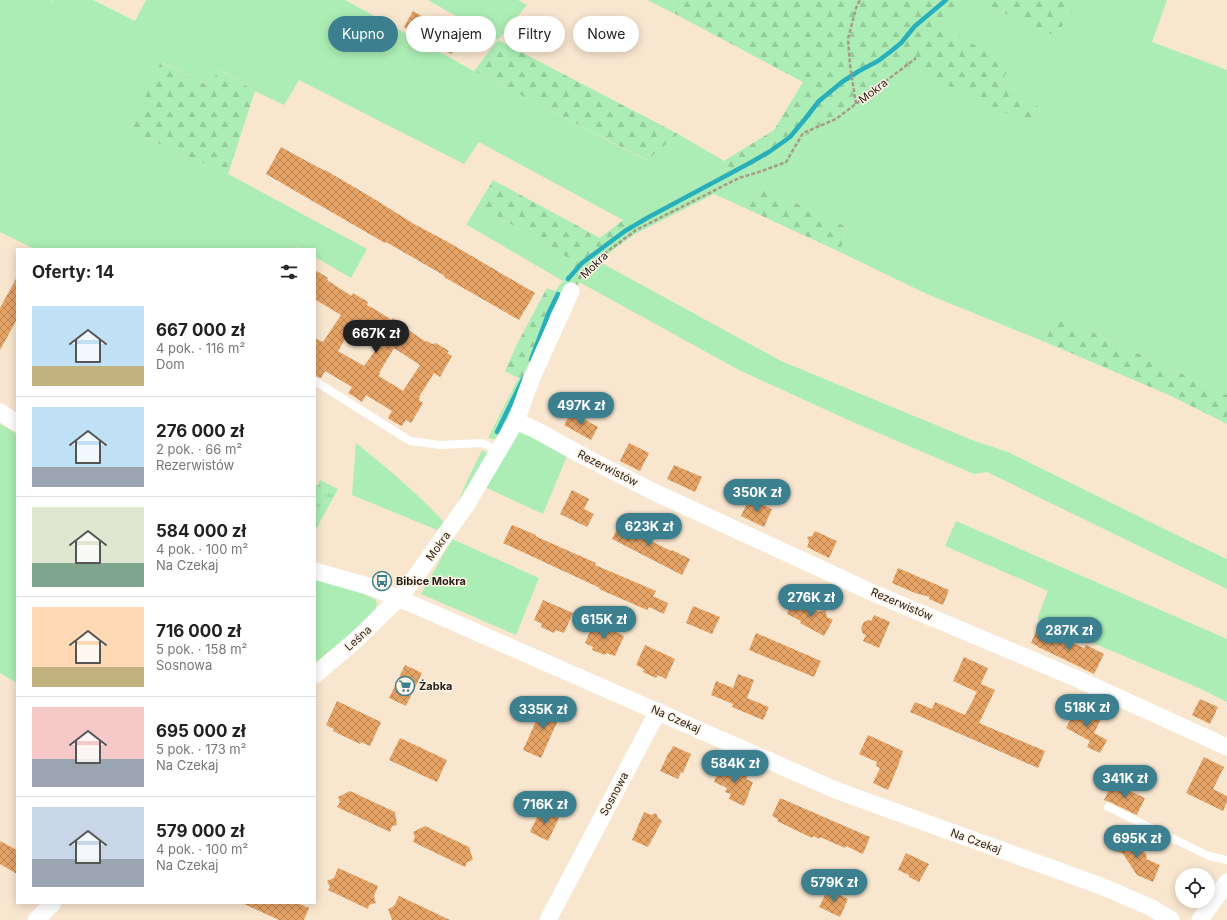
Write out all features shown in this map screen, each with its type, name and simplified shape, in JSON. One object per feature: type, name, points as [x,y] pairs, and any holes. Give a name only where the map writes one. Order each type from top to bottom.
[{"type":"street","name":"Mokra","points":[[398,599],[450,530],[516,421],[531,380],[571,291]]},
{"type":"street","points":[[0,412],[16,422]]},
{"type":"street","name":"Rezerwistów","points":[[516,421],[652,491],[871,592],[1080,680],[1227,747]]},
{"type":"street","name":"Na Czekaj","points":[[316,571],[371,587],[419,607],[838,791],[1101,886],[1152,908],[1171,920]]},
{"type":"street","name":"Leśna","points":[[316,673],[356,640],[398,599]]},
{"type":"street","name":"Sosnowa","points":[[548,920],[658,711]]},
{"type":"street","points":[[1200,920],[1227,882]]},
{"type":"street","points":[[36,920],[52,904]]},
{"type":"lane","points":[[316,383],[410,441],[440,445],[483,443],[498,451]]},
{"type":"lane","points":[[1108,807],[1209,856],[1227,860]]},
{"type":"path","points":[[856,104],[848,39],[856,8],[860,0]]},
{"type":"path","name":"Mokra","points":[[571,291],[582,273],[636,230],[739,178],[786,162],[803,133],[836,119],[916,58]]},
{"type":"green space","points":[[0,0],[93,0],[135,21],[146,0],[345,0],[374,16],[328,16],[328,52],[398,52],[398,29],[406,34],[406,52],[439,52],[646,160],[678,134],[724,161],[735,174],[809,134],[904,65],[1034,125],[1040,108],[1002,81],[1009,66],[946,28],[970,0],[975,0],[1055,36],[1077,5],[1072,0],[1167,0],[1152,42],[1227,70],[1227,395],[1056,315],[1045,342],[929,295],[840,252],[847,227],[762,187],[747,209],[714,194],[633,235],[623,220],[479,142],[464,164],[299,80],[284,105],[255,91],[220,70],[209,86],[162,62],[130,131],[228,174],[367,249],[351,278],[316,258],[316,248],[33,248],[0,232]]},
{"type":"green space","points":[[428,0],[518,0],[527,5],[518,16],[504,16],[504,33],[498,40],[496,39],[496,16],[456,16]]},
{"type":"green space","points":[[647,0],[672,0],[675,14]]},
{"type":"green space","points":[[672,0],[970,0],[946,28],[1010,66],[1002,81],[1040,108],[1034,126],[904,65],[809,134],[735,174],[724,161],[774,130],[803,82],[675,14]]},
{"type":"green space","points":[[975,0],[1072,0],[1077,5],[1055,36]]},
{"type":"green space","points":[[498,40],[504,43],[504,52],[521,52],[678,134],[647,160],[474,71],[489,52],[496,52],[496,43]]},
{"type":"green space","points":[[161,62],[209,86],[219,70],[255,91],[228,174],[130,131]]},
{"type":"green space","points":[[493,180],[600,238],[623,220],[633,235],[598,261],[579,282],[535,387],[505,371],[517,344],[547,288],[555,291],[577,263],[478,205]]},
{"type":"green space","points":[[762,187],[847,227],[840,252],[747,209]]},
{"type":"green space","points":[[478,205],[577,263],[563,281],[466,225]]},
{"type":"green space","points":[[598,261],[781,361],[972,440],[1008,452],[1227,559],[1227,589],[987,472],[974,474],[848,420],[739,370],[579,282]]},
{"type":"green space","points":[[1056,315],[1227,395],[1227,424],[1169,395],[1045,342]]},
{"type":"green space","points":[[518,379],[526,383],[497,440],[488,438]]},
{"type":"green space","points":[[0,424],[16,433],[16,682],[0,673]]},
{"type":"green space","points":[[518,431],[536,435],[567,456],[543,514],[485,487]]},
{"type":"green space","points":[[356,443],[402,481],[444,522],[437,530],[352,495]]},
{"type":"green space","points":[[482,450],[489,454],[457,504],[466,483]]},
{"type":"green space","points":[[320,480],[338,489],[316,529],[316,487]]},
{"type":"green space","points":[[956,521],[1227,639],[1227,702],[1201,689],[1037,619],[1048,591],[945,546]]},
{"type":"green space","points":[[452,539],[539,578],[516,635],[421,594]]},
{"type":"green space","points":[[316,577],[344,586],[375,599],[377,604],[373,615],[316,662]]},
{"type":"building","points":[[413,11],[422,16],[410,16]]},
{"type":"building","points":[[281,147],[325,170],[414,224],[535,293],[519,320],[266,174]]},
{"type":"building","points":[[316,271],[328,278],[327,280],[352,296],[353,293],[368,302],[367,305],[392,320],[393,318],[408,327],[407,329],[426,342],[427,341],[432,344],[436,343],[449,351],[447,353],[452,356],[440,377],[434,373],[419,397],[419,400],[423,403],[411,423],[406,420],[402,426],[394,422],[388,418],[392,411],[366,395],[362,402],[348,393],[352,387],[325,371],[321,378],[316,376],[316,338],[323,342],[341,315],[316,300]],"holes":[[[354,324],[360,326],[381,340],[377,346],[378,347],[364,366],[338,351]],[[394,348],[420,365],[403,391],[379,376],[379,373]]]},
{"type":"building","points":[[16,279],[16,321],[0,350],[0,308]]},
{"type":"building","points":[[571,412],[598,427],[591,440],[564,425]]},
{"type":"building","points":[[629,443],[649,453],[640,471],[620,461]]},
{"type":"building","points":[[674,465],[702,477],[695,492],[667,479]]},
{"type":"building","points":[[572,490],[589,499],[584,509],[594,514],[587,527],[560,514]]},
{"type":"building","points":[[749,499],[772,509],[764,527],[741,516]]},
{"type":"building","points":[[624,515],[640,523],[635,533],[690,559],[682,575],[612,539]]},
{"type":"building","points":[[512,525],[596,563],[595,565],[656,591],[653,596],[668,603],[664,614],[649,607],[647,610],[599,589],[600,588],[503,543]]},
{"type":"building","points":[[815,531],[837,541],[829,558],[807,547],[809,542],[807,537],[812,536]]},
{"type":"building","points":[[898,568],[949,590],[943,605],[929,599],[930,597],[915,593],[892,583]]},
{"type":"building","points":[[543,600],[573,613],[564,633],[556,630],[554,633],[541,627],[542,624],[534,620]]},
{"type":"building","points":[[794,601],[812,611],[813,609],[819,612],[825,610],[827,617],[833,620],[824,636],[787,614]]},
{"type":"building","points":[[693,606],[720,617],[712,634],[686,623]]},
{"type":"building","points":[[874,615],[890,622],[879,648],[863,641],[866,635],[863,634],[861,628],[864,622],[869,620],[871,621]]},
{"type":"building","points":[[594,622],[624,636],[615,656],[606,653],[605,655],[592,650],[593,647],[585,643]]},
{"type":"building","points":[[1037,629],[1084,648],[1086,645],[1104,654],[1094,674],[1031,643]]},
{"type":"building","points":[[756,633],[821,661],[814,677],[749,650]]},
{"type":"building","points":[[645,645],[675,659],[666,679],[658,675],[656,678],[643,672],[644,669],[636,665]]},
{"type":"building","points":[[964,657],[988,668],[979,688],[981,684],[995,690],[979,723],[1045,751],[1038,768],[910,712],[915,702],[932,709],[935,702],[965,715],[977,692],[953,681]]},
{"type":"building","name":"Żabka","points":[[405,665],[422,673],[406,706],[389,698]]},
{"type":"building","points":[[738,674],[754,680],[747,698],[769,707],[763,720],[732,707],[733,704],[711,695],[716,681],[733,688]]},
{"type":"building","points":[[1200,699],[1218,707],[1210,724],[1192,715]]},
{"type":"building","points":[[337,701],[381,722],[370,746],[361,742],[360,744],[333,731],[334,729],[326,725]]},
{"type":"building","points":[[545,701],[563,709],[541,758],[523,750]]},
{"type":"building","points":[[1078,705],[1102,717],[1094,733],[1107,740],[1100,753],[1087,747],[1090,741],[1066,728]]},
{"type":"building","points":[[868,735],[903,751],[888,790],[873,783],[880,768],[876,766],[877,762],[859,754]]},
{"type":"building","points":[[400,738],[447,760],[437,782],[389,760]]},
{"type":"building","points":[[673,746],[691,754],[683,773],[681,772],[678,779],[660,771]]},
{"type":"building","points":[[1204,757],[1224,767],[1213,789],[1227,796],[1227,802],[1223,811],[1186,793]]},
{"type":"building","points":[[721,766],[735,772],[737,767],[749,772],[746,779],[753,782],[744,806],[729,799],[731,794],[725,792],[727,788],[714,782]]},
{"type":"building","points":[[1112,783],[1145,798],[1137,815],[1104,800]]},
{"type":"building","points":[[350,791],[395,812],[397,825],[392,826],[390,832],[337,807],[340,802],[338,797]]},
{"type":"building","points":[[780,798],[870,837],[863,854],[820,837],[819,839],[813,836],[812,838],[777,821],[778,819],[772,816]]},
{"type":"building","points":[[541,809],[546,812],[552,809],[554,815],[559,818],[548,841],[530,832]]},
{"type":"building","points":[[644,812],[651,815],[656,813],[658,818],[662,821],[648,847],[632,840]]},
{"type":"building","points":[[425,826],[469,847],[473,860],[467,862],[465,867],[413,842],[415,837],[413,832]]},
{"type":"building","points":[[1119,836],[1139,844],[1147,856],[1146,859],[1160,865],[1153,882],[1137,875],[1123,854],[1113,850]]},
{"type":"building","points":[[0,841],[16,849],[16,873],[0,864]]},
{"type":"building","points":[[906,853],[929,864],[919,882],[898,870]]},
{"type":"building","points":[[338,868],[378,886],[374,896],[376,903],[369,905],[368,909],[328,890],[330,887],[327,881],[334,878]]},
{"type":"building","points":[[828,889],[848,899],[840,917],[819,907]]},
{"type":"building","points":[[399,896],[450,920],[392,920],[388,909],[394,906]]},
{"type":"building","points":[[244,904],[299,904],[309,908],[304,920],[279,920]]},
{"type":"waterway","points":[[568,279],[582,263],[625,231],[769,152],[790,137],[819,101],[842,82],[878,61],[890,52],[901,43],[915,26],[946,0]]},
{"type":"waterway","points":[[531,360],[549,312],[558,294]]},
{"type":"waterway","points":[[497,432],[523,379]]},
{"type":"place","name":"Bibice Mokra","points":[[382,581]]},
{"type":"place","name":"Żabka","points":[[405,686]]}]
